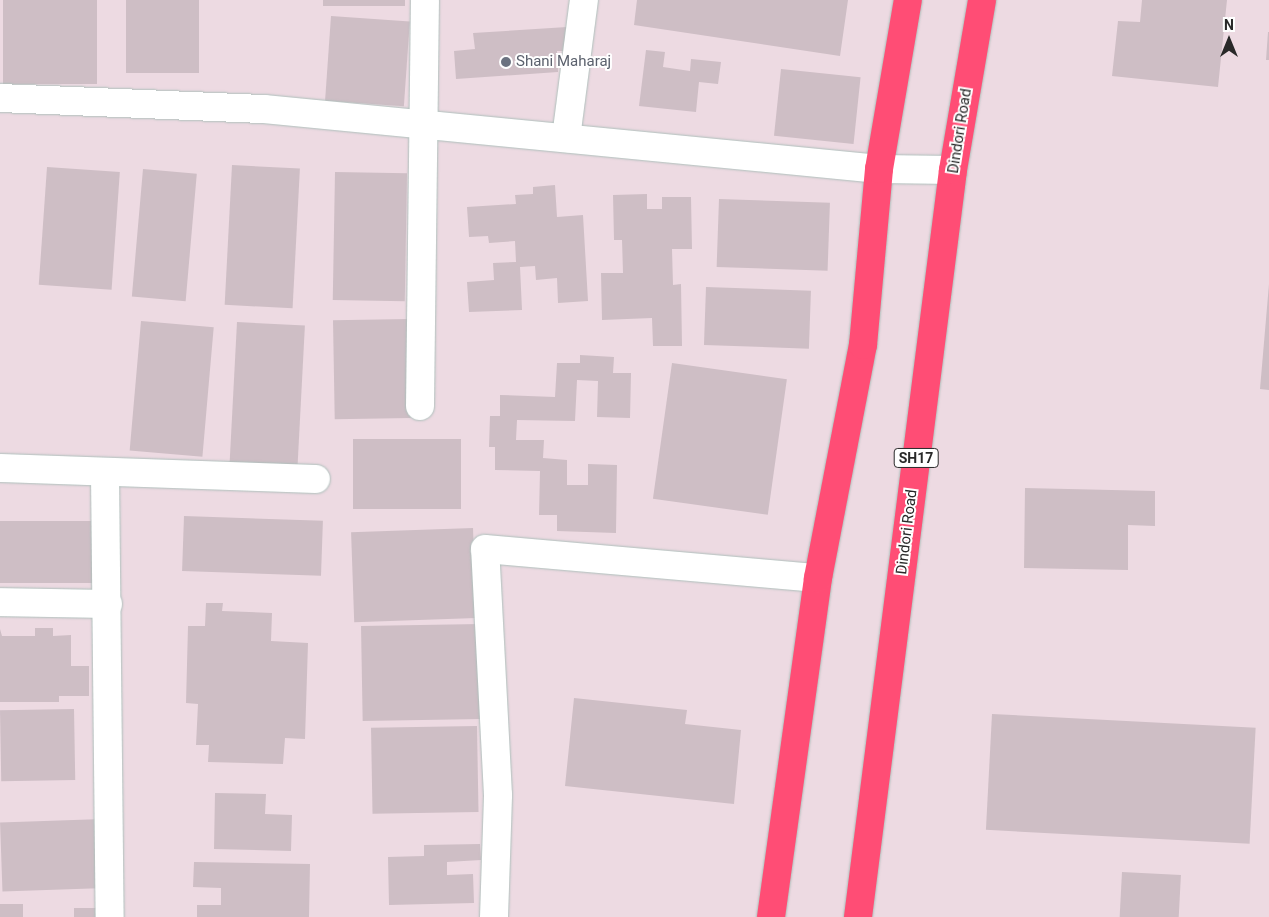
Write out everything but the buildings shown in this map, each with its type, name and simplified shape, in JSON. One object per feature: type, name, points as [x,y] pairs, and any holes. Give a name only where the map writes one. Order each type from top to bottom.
[{"type":"main road","points":[[771,917],[818,578],[863,345],[879,169],[908,0]]},
{"type":"main road","name":"Dindori Road","points":[[858,917],[953,170],[982,0]]},
{"type":"street","points":[[420,406],[426,125],[425,0]]},
{"type":"street","points":[[566,138],[584,0]]},
{"type":"street","points":[[0,98],[264,109],[879,169],[953,170]]},
{"type":"street","points":[[0,468],[105,474],[316,479]]},
{"type":"street","points":[[105,474],[108,604],[110,917]]},
{"type":"street","points":[[494,917],[498,795],[484,549],[818,578]]},
{"type":"street","points":[[0,602],[108,604]]},
{"type":"place","name":"Shani Maharaj","points":[[506,62]]}]
